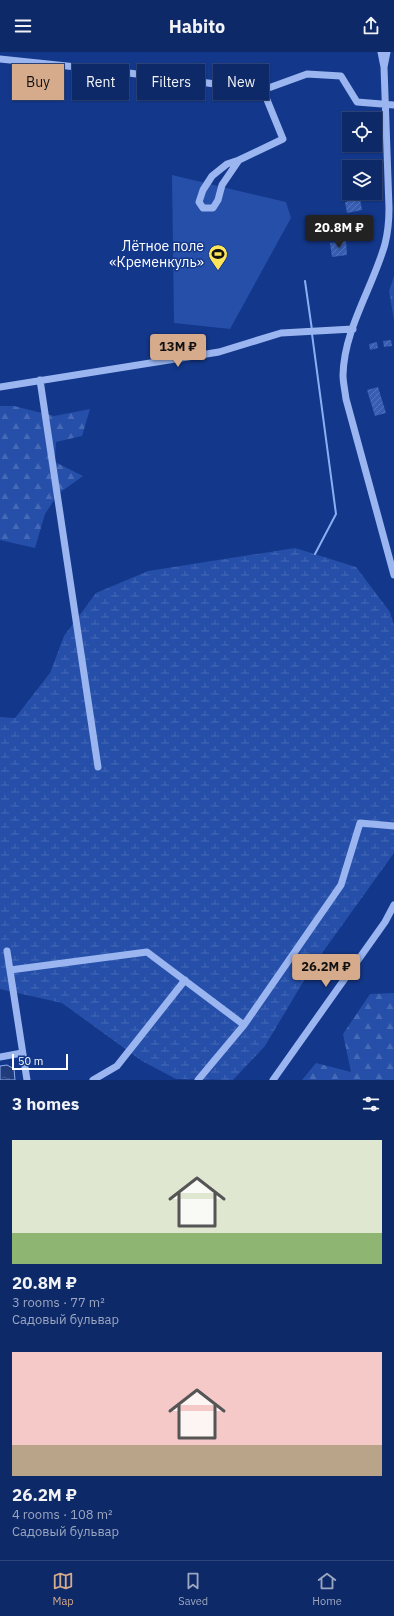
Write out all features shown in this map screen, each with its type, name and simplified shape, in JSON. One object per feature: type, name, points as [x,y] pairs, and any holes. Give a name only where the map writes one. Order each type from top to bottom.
[{"type":"street","points":[[381,52],[384,67],[390,208],[384,244],[353,329],[347,350],[343,375],[346,399],[394,575]]},
{"type":"street","points":[[384,67],[387,52]]},
{"type":"street","points":[[0,59],[213,84]]},
{"type":"street","points":[[269,88],[307,74],[341,76],[357,102],[394,105]]},
{"type":"street","points":[[239,160],[222,185],[218,200],[212,208],[203,208],[198,202],[203,190],[212,176],[227,164],[283,140],[267,100]]},
{"type":"street","points":[[0,387],[219,352],[281,334],[353,329]]},
{"type":"street","points":[[40,380],[98,767]]},
{"type":"street","points":[[198,1080],[244,1025],[341,885],[360,823],[394,826]]},
{"type":"street","points":[[273,1080],[385,922],[394,904]]},
{"type":"street","points":[[7,951],[27,1080]]},
{"type":"street","points":[[10,970],[147,952],[244,1025]]},
{"type":"street","points":[[93,1080],[117,1066],[185,980]]},
{"type":"street","points":[[0,1057],[22,1053]]},
{"type":"green space","name":"Лётное поле «Кременкуль»","points":[[172,175],[286,202],[291,218],[230,329],[174,323]]},
{"type":"green space","points":[[394,276],[394,320],[389,291]]},
{"type":"green space","points":[[0,406],[14,406],[54,416],[90,409],[82,436],[56,442],[55,462],[83,476],[58,494],[45,514],[35,548],[0,540]]},
{"type":"green space","points":[[295,548],[356,567],[390,612],[394,625],[394,853],[312,967],[265,1046],[233,1080],[176,1079],[142,1061],[62,1003],[0,989],[0,717],[15,718],[50,673],[64,636],[96,593],[148,571]]},
{"type":"green space","points":[[394,993],[394,1080],[302,1080],[316,1063],[351,1072],[343,1034],[370,994]]},
{"type":"water","points":[[7,1065],[14,1069],[15,1080],[0,1080],[0,1066]]},
{"type":"building","points":[[360,200],[362,210],[347,213],[345,202]]},
{"type":"building","points":[[346,241],[347,255],[332,257],[330,243]]},
{"type":"building","points":[[391,340],[392,346],[384,347],[383,341]]},
{"type":"building","points":[[377,342],[378,348],[370,350],[369,344]]},
{"type":"building","points":[[378,387],[386,413],[375,416],[367,390]]},
{"type":"waterway","points":[[305,281],[312,330]]},
{"type":"waterway","points":[[312,334],[336,514],[315,554]]},
{"type":"place","name":"Лётное поле «Кременкуль»","points":[[218,271]]}]
